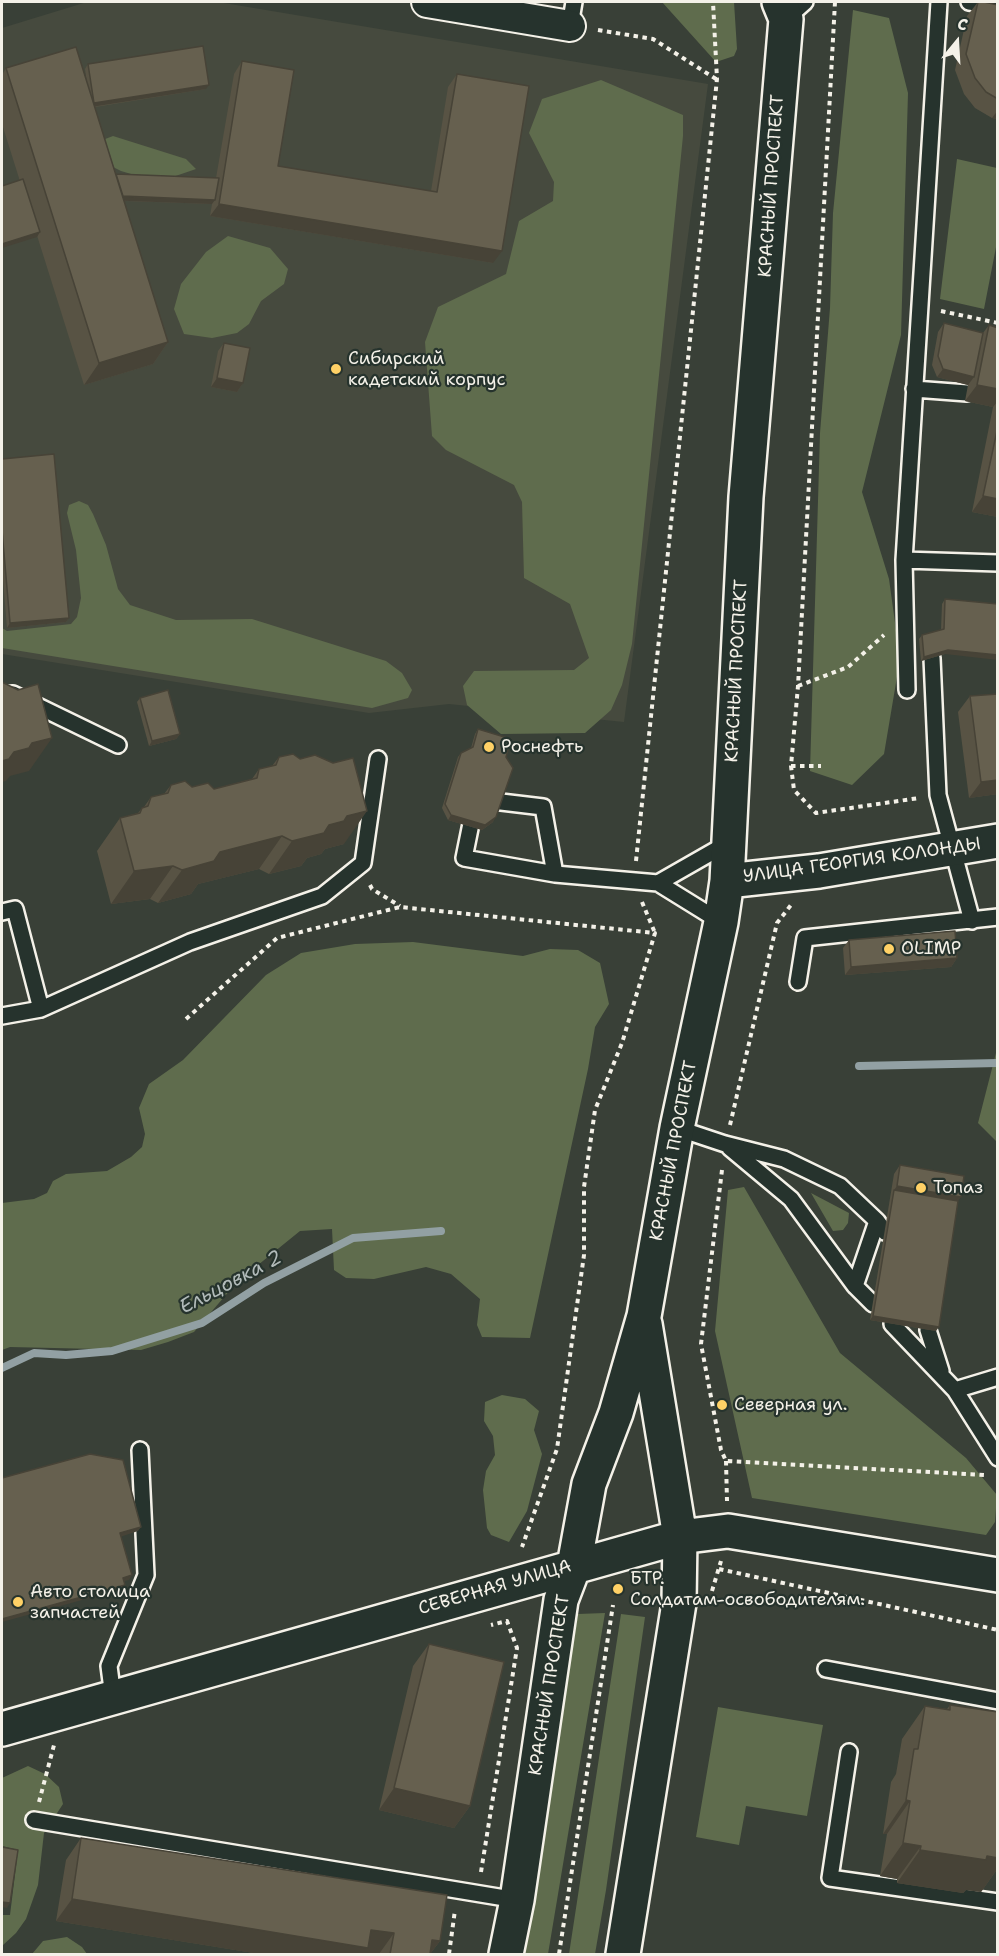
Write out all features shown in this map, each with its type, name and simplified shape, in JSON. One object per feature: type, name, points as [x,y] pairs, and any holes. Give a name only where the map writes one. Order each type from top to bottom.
[{"type":"main road","name":"КРАСНЫЙ ПРОСПЕКТ","points":[[506,1954],[517,1900],[561,1600],[574,1566],[589,1484],[616,1413],[644,1316],[677,1128],[721,922],[727,881],[746,497],[790,6]]},
{"type":"main road","name":"УЛИЦА ГЕОРГИЯ КОЛОНДЫ","points":[[727,881],[819,871],[998,841]]},
{"type":"main road","name":"КРАСНЫЙ ПРОСПЕКТ","points":[[623,1954],[678,1615],[680,1538],[644,1316]]},
{"type":"main road","name":"СЕВЕРНАЯ УЛИЦА","points":[[2,1729],[680,1538],[728,1531],[998,1575]]},
{"type":"street","points":[[427,2],[572,14]]},
{"type":"lane","points":[[939,2],[904,560],[905,615],[919,652],[939,795],[951,849],[972,921]]},
{"type":"lane","points":[[969,2],[998,6]]},
{"type":"lane","points":[[914,389],[948,386],[967,393]]},
{"type":"lane","points":[[904,560],[998,563]]},
{"type":"lane","points":[[907,690],[919,652]]},
{"type":"lane","points":[[2,695],[13,694],[118,746]]},
{"type":"lane","points":[[2,1016],[41,1009],[190,942],[322,896],[363,863],[378,759]]},
{"type":"lane","points":[[555,874],[543,807],[476,799],[464,858],[555,874],[658,883],[721,922]]},
{"type":"lane","points":[[658,883],[730,842]]},
{"type":"lane","points":[[2,912],[15,909],[41,1009]]},
{"type":"lane","points":[[798,982],[805,938],[998,917]]},
{"type":"lane","points":[[677,1128],[784,1159],[840,1186],[881,1227],[855,1286]]},
{"type":"lane","points":[[726,1144],[791,1199],[855,1286],[873,1304]]},
{"type":"lane","points":[[892,1324],[955,1390],[998,1458]]},
{"type":"lane","points":[[927,1330],[942,1374]]},
{"type":"lane","points":[[955,1390],[998,1377]]},
{"type":"lane","points":[[113,1697],[109,1666],[146,1575],[140,1450]]},
{"type":"lane","points":[[826,1669],[998,1701]]},
{"type":"lane","points":[[849,1752],[830,1878],[998,1902]]},
{"type":"lane","points":[[34,1820],[517,1900]]},
{"type":"path","points":[[522,1546],[557,1449],[584,1255],[584,1187],[595,1110],[622,1043],[655,933],[634,881],[717,79],[713,2]]},
{"type":"path","points":[[835,2],[798,686],[791,766],[794,790],[816,813],[939,795]]},
{"type":"path","points":[[572,14],[653,39],[717,79]]},
{"type":"path","points":[[919,306],[998,323]]},
{"type":"path","points":[[798,686],[848,667],[905,615]]},
{"type":"path","points":[[791,766],[821,766]]},
{"type":"path","points":[[363,863],[372,889],[400,907]]},
{"type":"path","points":[[186,1019],[277,938],[400,907],[655,933]]},
{"type":"path","points":[[721,1449],[726,1461],[986,1475]]},
{"type":"path","points":[[719,1569],[998,1630]]},
{"type":"path","points":[[559,1954],[613,1605]]},
{"type":"path","points":[[449,1954],[456,1908],[483,1869],[517,1648],[507,1621]]},
{"type":"path","points":[[34,1820],[55,1743]]},
{"type":"shaded area","name":"Сибирский кадетский корпус","points":[[87,2],[218,2],[708,84],[624,722],[449,704],[369,713],[2,654],[2,28]]},
{"type":"green space","points":[[662,2],[734,2],[737,49],[734,56],[716,62]]},
{"type":"green space","points":[[853,10],[889,18],[908,93],[901,335],[862,492],[889,579],[900,659],[884,754],[852,785],[810,771],[820,433],[830,308],[833,213]]},
{"type":"green space","points":[[601,80],[683,115],[683,136],[632,644],[622,685],[611,710],[585,733],[501,734],[467,705],[463,686],[474,671],[574,670],[589,658],[570,604],[524,578],[522,502],[514,485],[446,450],[432,436],[425,342],[438,307],[506,274],[519,221],[553,201],[554,182],[529,133],[542,99]]},
{"type":"green space","points":[[113,136],[186,159],[196,169],[158,182],[121,171],[109,165],[100,141]]},
{"type":"green space","points":[[957,159],[997,168],[997,242],[984,309],[940,299]]},
{"type":"green space","points":[[228,236],[270,248],[288,269],[284,284],[261,301],[249,324],[237,333],[212,338],[184,334],[174,309],[181,284],[206,252]]},
{"type":"green space","points":[[79,501],[88,505],[93,514],[106,545],[118,589],[130,605],[176,620],[252,619],[386,661],[402,673],[412,690],[408,698],[372,708],[2,648],[2,628],[7,631],[71,624],[77,617],[81,598],[76,550],[67,513],[69,505]]},
{"type":"green space","points":[[413,942],[523,956],[550,949],[578,950],[600,963],[609,1004],[595,1027],[530,1338],[482,1337],[477,1325],[480,1299],[451,1274],[426,1267],[374,1279],[346,1278],[334,1270],[332,1229],[300,1231],[237,1282],[194,1332],[168,1342],[141,1350],[10,1347],[2,1350],[2,1203],[34,1199],[47,1193],[53,1181],[66,1174],[107,1171],[131,1157],[142,1147],[145,1134],[139,1108],[149,1084],[183,1060],[266,975],[301,953],[355,944]]},
{"type":"green space","points":[[997,1049],[997,1142],[978,1123]]},
{"type":"green space","points":[[744,1187],[840,1353],[966,1458],[997,1495],[995,1522],[986,1535],[752,1498],[715,1331],[728,1190]]},
{"type":"green space","points":[[811,1193],[849,1213],[848,1223],[843,1230],[833,1231]]},
{"type":"green space","points":[[502,1395],[525,1399],[539,1411],[534,1430],[542,1454],[527,1511],[509,1542],[491,1535],[487,1528],[483,1490],[486,1471],[495,1455],[493,1436],[484,1421],[485,1402]]},
{"type":"green space","points":[[605,1613],[548,1954],[520,1954],[578,1614]]},
{"type":"green space","points":[[621,1614],[645,1617],[606,1890],[595,1954],[569,1954]]},
{"type":"green space","points":[[718,1707],[823,1725],[807,1816],[746,1806],[739,1845],[696,1837]]},
{"type":"green space","points":[[28,1766],[45,1774],[59,1787],[63,1804],[44,1833],[38,1885],[26,1919],[16,1933],[2,1946],[2,1915],[10,1915],[18,1850],[2,1846],[2,1778]]},
{"type":"green space","points":[[67,1937],[82,1947],[87,1954],[32,1954],[43,1941]]},
{"type":"building","points":[[978,2],[998,5],[998,99],[986,92],[975,78],[966,54]]},
{"type":"building","points":[[203,46],[209,85],[94,103],[88,64]]},
{"type":"building","points":[[76,47],[168,342],[99,363],[6,68]]},
{"type":"building","points":[[242,61],[294,70],[278,166],[437,192],[457,74],[529,86],[502,251],[219,204]]},
{"type":"building","points":[[116,174],[219,178],[215,200],[123,196]]},
{"type":"building","points":[[23,179],[40,232],[2,244],[2,186]]},
{"type":"building","points":[[944,323],[983,333],[974,377],[943,369],[938,356]]},
{"type":"building","points":[[989,325],[998,328],[998,389],[977,385]]},
{"type":"building","points":[[224,343],[250,348],[243,383],[217,378]]},
{"type":"building","points":[[998,426],[998,499],[983,496]]},
{"type":"building","points":[[54,454],[69,618],[10,623],[2,530],[2,459]]},
{"type":"building","points":[[945,599],[998,604],[998,655],[948,650],[924,657],[922,635],[944,629]]},
{"type":"building","points":[[2,682],[18,690],[38,684],[52,738],[32,743],[29,748],[14,752],[9,759],[2,761]]},
{"type":"building","points":[[168,690],[180,734],[152,741],[140,698]]},
{"type":"building","points":[[998,694],[998,780],[981,782],[970,696]]},
{"type":"building","points":[[478,729],[511,739],[506,757],[513,768],[496,817],[485,825],[451,815],[445,804],[461,753],[473,747]]},
{"type":"building","points":[[293,754],[300,759],[315,755],[333,763],[353,758],[367,811],[347,816],[344,821],[329,825],[324,833],[292,841],[282,836],[220,852],[214,861],[182,870],[173,866],[134,871],[120,818],[140,813],[142,808],[148,806],[151,797],[168,793],[171,785],[185,781],[192,787],[208,783],[214,789],[257,778],[259,769],[276,765],[279,757]]},
{"type":"building","points":[[955,931],[957,958],[851,967],[849,940]]},
{"type":"building","points":[[900,1165],[964,1176],[961,1197],[897,1186]]},
{"type":"building","points":[[894,1190],[958,1201],[939,1327],[873,1316]]},
{"type":"building","points":[[90,1454],[123,1460],[141,1527],[120,1533],[132,1575],[123,1578],[125,1585],[2,1619],[2,1478]]},
{"type":"building","points":[[429,1644],[504,1662],[470,1806],[394,1788]]},
{"type":"building","points":[[950,1705],[998,1712],[998,1858],[987,1856],[986,1860],[920,1850],[921,1846],[903,1843],[910,1801],[906,1800],[914,1749],[918,1749],[925,1706],[950,1710]]},
{"type":"building","points":[[81,1838],[447,1895],[440,1941],[432,1940],[430,1954],[390,1954],[394,1933],[371,1930],[368,1948],[72,1899]]},
{"type":"building","points":[[2,1847],[18,1850],[10,1903],[2,1902]]},
{"type":"waterway","name":"Ельцовка 2","points":[[859,1066],[998,1063]]},
{"type":"waterway","name":"Ельцовка 2","points":[[2,1368],[34,1353],[66,1355],[112,1351],[202,1323],[264,1283],[353,1238],[441,1231]]},
{"type":"place","name":"Сибирский кадетский корпус","points":[[336,369]]},
{"type":"place","name":"Роснефть","points":[[489,747]]},
{"type":"place","name":"OLIMP","points":[[889,949]]},
{"type":"place","name":"Топаз","points":[[921,1188]]},
{"type":"place","name":"Северная ул.","points":[[722,1405]]},
{"type":"place","name":"БТР. Солдатам-освободителям.","points":[[618,1589]]},
{"type":"place","name":"Авто столица запчастей","points":[[18,1602]]}]
